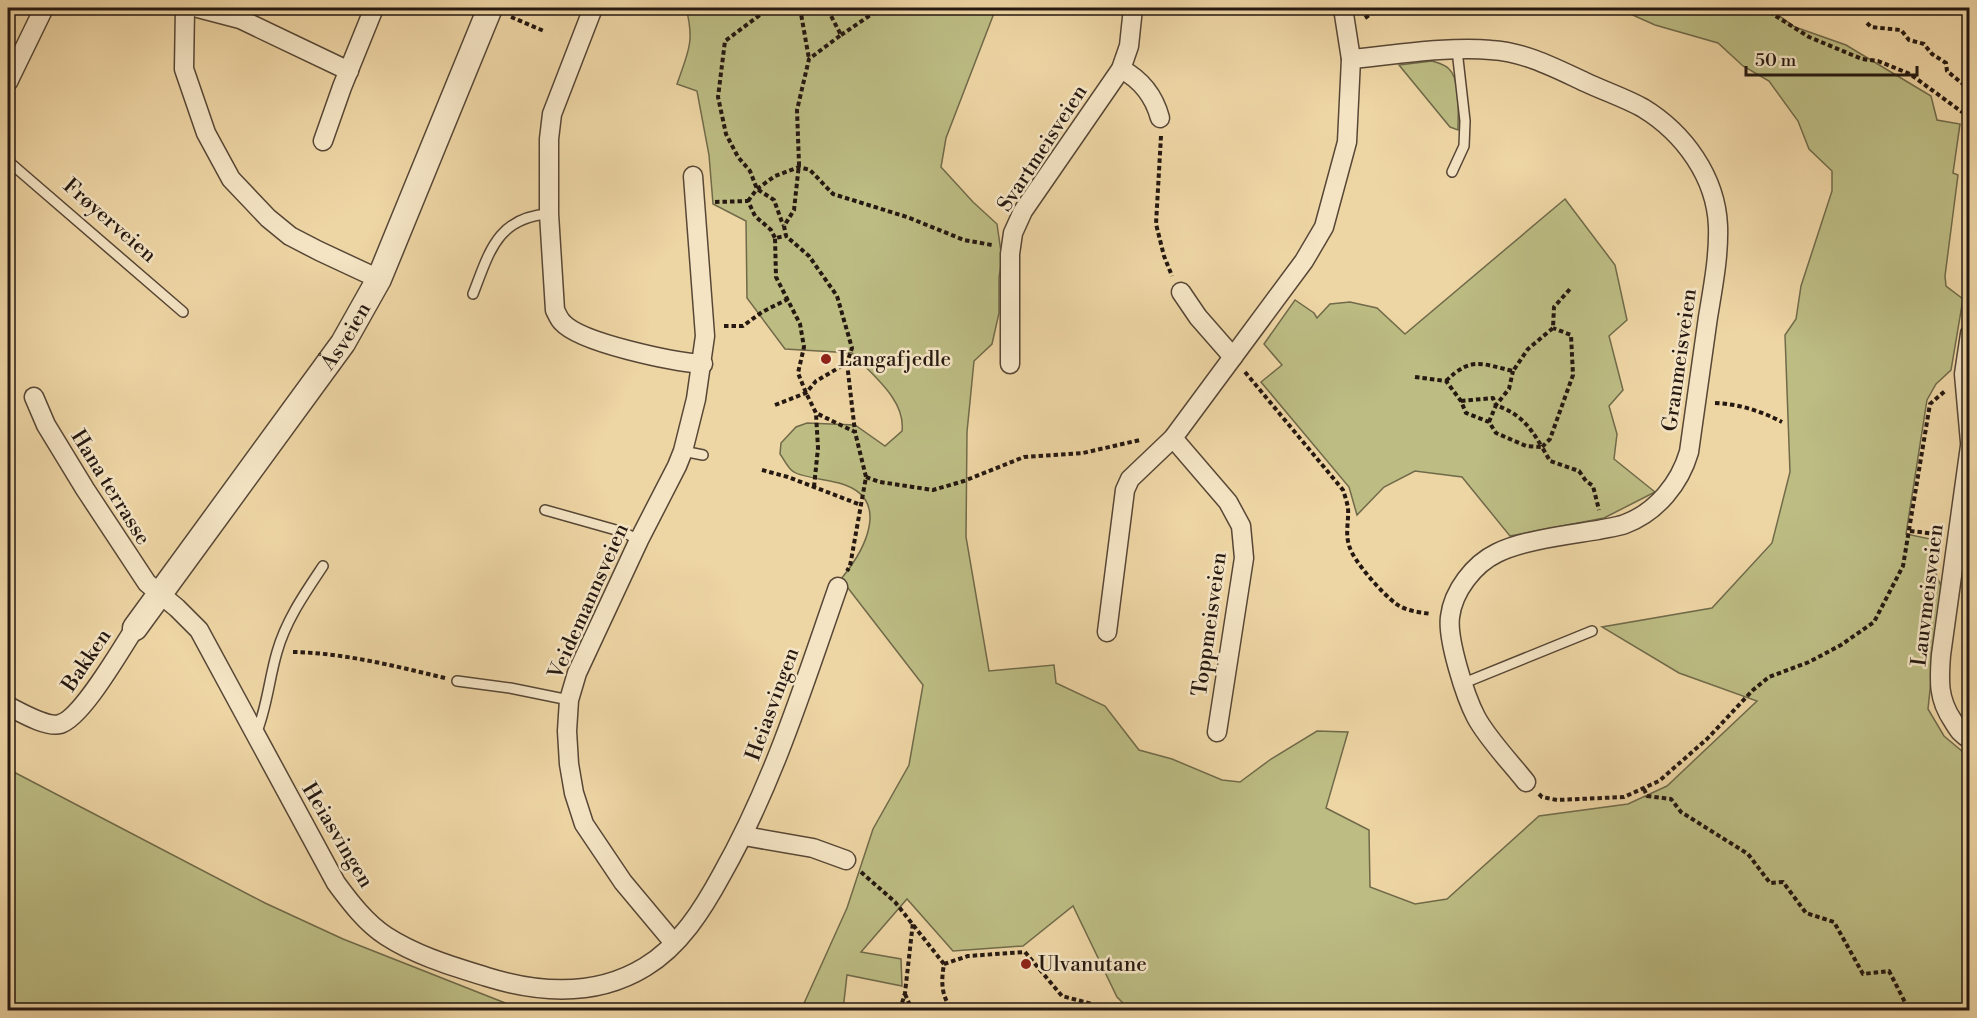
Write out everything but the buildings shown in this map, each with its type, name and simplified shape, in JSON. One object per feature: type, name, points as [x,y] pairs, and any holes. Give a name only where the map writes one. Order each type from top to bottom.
[{"type":"street","points":[[8,82],[44,8]]},
{"type":"street","points":[[185,8],[184,69],[206,133],[231,179],[268,218],[290,236],[379,279]]},
{"type":"street","points":[[198,8],[240,19],[349,71]]},
{"type":"street","points":[[323,141],[374,8]]},
{"type":"street","name":"Åsveien","points":[[135,628],[333,359],[379,279],[490,8]]},
{"type":"street","points":[[593,8],[552,114],[549,140],[549,214],[555,310],[561,321],[588,339],[682,362],[702,364]]},
{"type":"street","name":"Svartmeisveien","points":[[1010,364],[1013,233],[1023,211],[1121,69],[1129,46],[1133,8]]},
{"type":"street","points":[[1107,632],[1125,490],[1130,480],[1173,438],[1304,261],[1324,226],[1347,142],[1351,59],[1343,8]]},
{"type":"street","name":"Granmeisveien","points":[[1351,59],[1490,49],[1516,53],[1539,61],[1641,107],[1679,136],[1696,158],[1714,202],[1718,225],[1716,262],[1689,452],[1684,469],[1673,487],[1645,513],[1625,524],[1515,546],[1497,553],[1482,562],[1469,575],[1449,615]]},
{"type":"street","points":[[1121,69],[1129,73],[1155,100],[1160,118]]},
{"type":"street","name":"Veidemannsveien","points":[[674,943],[623,882],[584,824],[574,793],[567,731],[569,700],[581,666],[683,451],[696,399],[702,364],[704,326],[693,176]]},
{"type":"street","points":[[1181,292],[1198,317],[1233,357]]},
{"type":"street","name":"Lauvmeisveien","points":[[1966,737],[1944,708],[1939,683],[1970,444],[1964,374],[1970,334]]},
{"type":"street","name":"Hana terrasse","points":[[34,397],[46,425],[90,498],[147,583],[159,595]]},
{"type":"street","name":"Toppmeisveien","points":[[1173,438],[1228,502],[1241,526],[1244,558],[1217,732]]},
{"type":"street","name":"Heiasvingen","points":[[159,595],[177,608],[199,630],[336,883],[351,903],[385,935],[430,959],[502,982],[534,989],[579,990],[618,980],[644,968],[659,958],[696,918],[744,836],[781,748],[838,587]]},
{"type":"street","points":[[1449,615],[1449,631],[1477,719],[1526,782]]},
{"type":"street","name":"Bakken","points":[[8,706],[48,724],[61,724],[81,709],[135,628]]},
{"type":"street","points":[[744,836],[813,848],[846,860]]},
{"type":"lane","points":[[1452,172],[1460,156],[1464,137],[1463,94],[1457,50]]},
{"type":"lane","name":"Frøyerveien","points":[[8,161],[183,312]]},
{"type":"lane","points":[[473,294],[489,252],[507,227],[524,218],[549,214]]},
{"type":"lane","points":[[683,451],[704,455]]},
{"type":"lane","points":[[544,510],[622,532],[639,540]]},
{"type":"lane","points":[[256,735],[262,721],[277,652],[286,626],[323,566]]},
{"type":"lane","points":[[1464,684],[1592,631]]},
{"type":"lane","points":[[457,681],[510,688],[569,700]]},
{"type":"path","points":[[761,8],[760,15],[725,41],[718,96],[726,134],[738,157],[750,171],[757,189],[774,200],[786,236],[809,256],[837,296],[852,348],[847,363],[855,432],[866,477],[850,566],[838,587]]},
{"type":"path","points":[[783,226],[794,210],[799,167],[797,110],[809,59],[800,8]]},
{"type":"path","points":[[819,8],[830,14],[841,35]]},
{"type":"path","points":[[809,59],[881,8]]},
{"type":"path","points":[[1763,8],[1809,37],[1862,59],[1878,62],[1910,74],[1962,112],[1970,112]]},
{"type":"path","points":[[1970,11],[1966,57],[1970,62]]},
{"type":"path","points":[[517,19],[544,31]]},
{"type":"path","points":[[1867,24],[1871,27],[1901,30],[1909,40],[1924,44],[1932,54],[1946,63],[1947,71],[1963,84],[1970,97]]},
{"type":"path","points":[[1963,84],[1970,82]]},
{"type":"path","points":[[1160,118],[1161,147],[1156,224],[1167,266],[1181,292]]},
{"type":"path","points":[[748,201],[757,189],[776,176],[799,167],[810,170],[833,194],[907,217],[964,240],[1011,249]]},
{"type":"path","points":[[695,203],[748,201]]},
{"type":"path","points":[[748,201],[755,216],[771,230],[775,238],[776,277],[800,324],[804,347],[798,373],[816,413],[818,448],[814,487]]},
{"type":"path","points":[[775,238],[786,236]]},
{"type":"path","points":[[1489,422],[1496,405],[1509,389],[1513,371],[1528,349],[1553,328],[1554,307],[1570,290]]},
{"type":"path","points":[[704,326],[743,326],[762,312],[788,299]]},
{"type":"path","points":[[1415,377],[1446,381],[1461,401],[1466,413],[1489,422],[1496,433],[1526,446],[1542,447],[1550,439],[1573,375],[1571,335],[1553,328]]},
{"type":"path","points":[[1233,357],[1344,490],[1348,508],[1346,526],[1348,544],[1351,553],[1361,567],[1396,604],[1414,612],[1449,615]]},
{"type":"path","points":[[776,405],[806,393],[816,381],[847,363]]},
{"type":"path","points":[[1446,381],[1459,368],[1479,363],[1513,371]]},
{"type":"path","points":[[1526,782],[1542,797],[1557,800],[1624,797],[1644,789],[1659,781],[1707,739],[1753,690],[1769,677],[1809,662],[1841,645],[1874,622],[1903,566],[1930,404],[1964,374]]},
{"type":"path","points":[[1461,401],[1493,398],[1496,405],[1516,413],[1532,430],[1550,461],[1579,471],[1593,486],[1603,529]]},
{"type":"path","points":[[1696,401],[1727,403],[1748,408],[1766,413],[1782,422]]},
{"type":"path","points":[[816,413],[855,432]]},
{"type":"path","points":[[866,477],[880,482],[933,490],[964,481],[1024,457],[1083,453],[1157,436],[1173,438]]},
{"type":"path","points":[[762,470],[861,505]]},
{"type":"path","points":[[1910,531],[1937,534]]},
{"type":"path","points":[[277,652],[312,652],[380,663],[457,681]]},
{"type":"path","points":[[1966,737],[1970,800]]},
{"type":"path","points":[[1644,789],[1647,796],[1671,799],[1681,812],[1748,854],[1770,883],[1783,882],[1806,913],[1834,922],[1863,974],[1889,971],[1909,1011]]},
{"type":"path","points":[[846,860],[895,902],[944,964],[942,990],[952,1011]]},
{"type":"path","points":[[900,1011],[905,993],[913,922]]},
{"type":"path","points":[[944,964],[968,956],[1025,952],[1062,996],[1092,1004],[1096,1011]]},
{"type":"path","points":[[905,993],[912,1011]]},
{"type":"green space","points":[[686,8],[996,8],[946,138],[941,167],[997,224],[1002,259],[999,277],[999,313],[992,344],[974,361],[967,432],[966,537],[989,671],[1054,665],[1056,683],[1105,706],[1139,750],[1172,759],[1222,780],[1240,782],[1271,759],[1317,731],[1348,732],[1326,808],[1369,830],[1370,887],[1415,904],[1447,899],[1539,816],[1628,804],[1667,786],[1757,701],[1679,673],[1602,627],[1712,608],[1772,543],[1790,472],[1785,335],[1796,319],[1801,286],[1832,191],[1832,171],[1809,149],[1798,121],[1769,81],[1743,66],[1718,43],[1655,25],[1617,8],[1768,8],[1795,27],[1846,45],[1931,96],[1937,120],[1960,124],[1953,173],[1958,175],[1945,276],[1946,286],[1963,299],[1951,370],[1936,384],[1927,400],[1906,534],[1935,540],[1932,564],[1941,586],[1928,709],[1944,736],[1969,757],[1969,1010],[1130,1010],[1117,997],[1073,906],[1023,946],[953,951],[907,899],[861,952],[901,959],[902,986],[847,975],[843,1010],[801,1010],[847,908],[873,829],[909,765],[923,685],[841,579],[865,540],[870,512],[865,500],[856,490],[839,483],[792,471],[780,454],[781,443],[796,427],[807,423],[855,425],[885,446],[902,431],[902,420],[893,398],[852,353],[785,349],[747,298],[746,221],[713,204],[709,155],[697,91],[677,84],[690,39]]},
{"type":"green space","points":[[1432,61],[1447,67],[1453,74],[1458,98],[1458,130],[1450,127],[1399,65]]},
{"type":"green space","points":[[1565,199],[1615,265],[1627,320],[1609,336],[1623,390],[1609,406],[1617,434],[1614,459],[1655,492],[1604,518],[1510,536],[1462,477],[1415,471],[1384,487],[1357,515],[1349,487],[1261,382],[1282,365],[1264,344],[1295,300],[1314,313],[1317,318],[1330,304],[1350,302],[1377,308],[1405,334]]},
{"type":"green space","points":[[8,769],[265,903],[343,939],[523,1010],[8,1010]]},
{"type":"place","name":"Langafjedle","points":[[826,359]]},
{"type":"place","name":"Ulvanutane","points":[[1026,964]]}]
